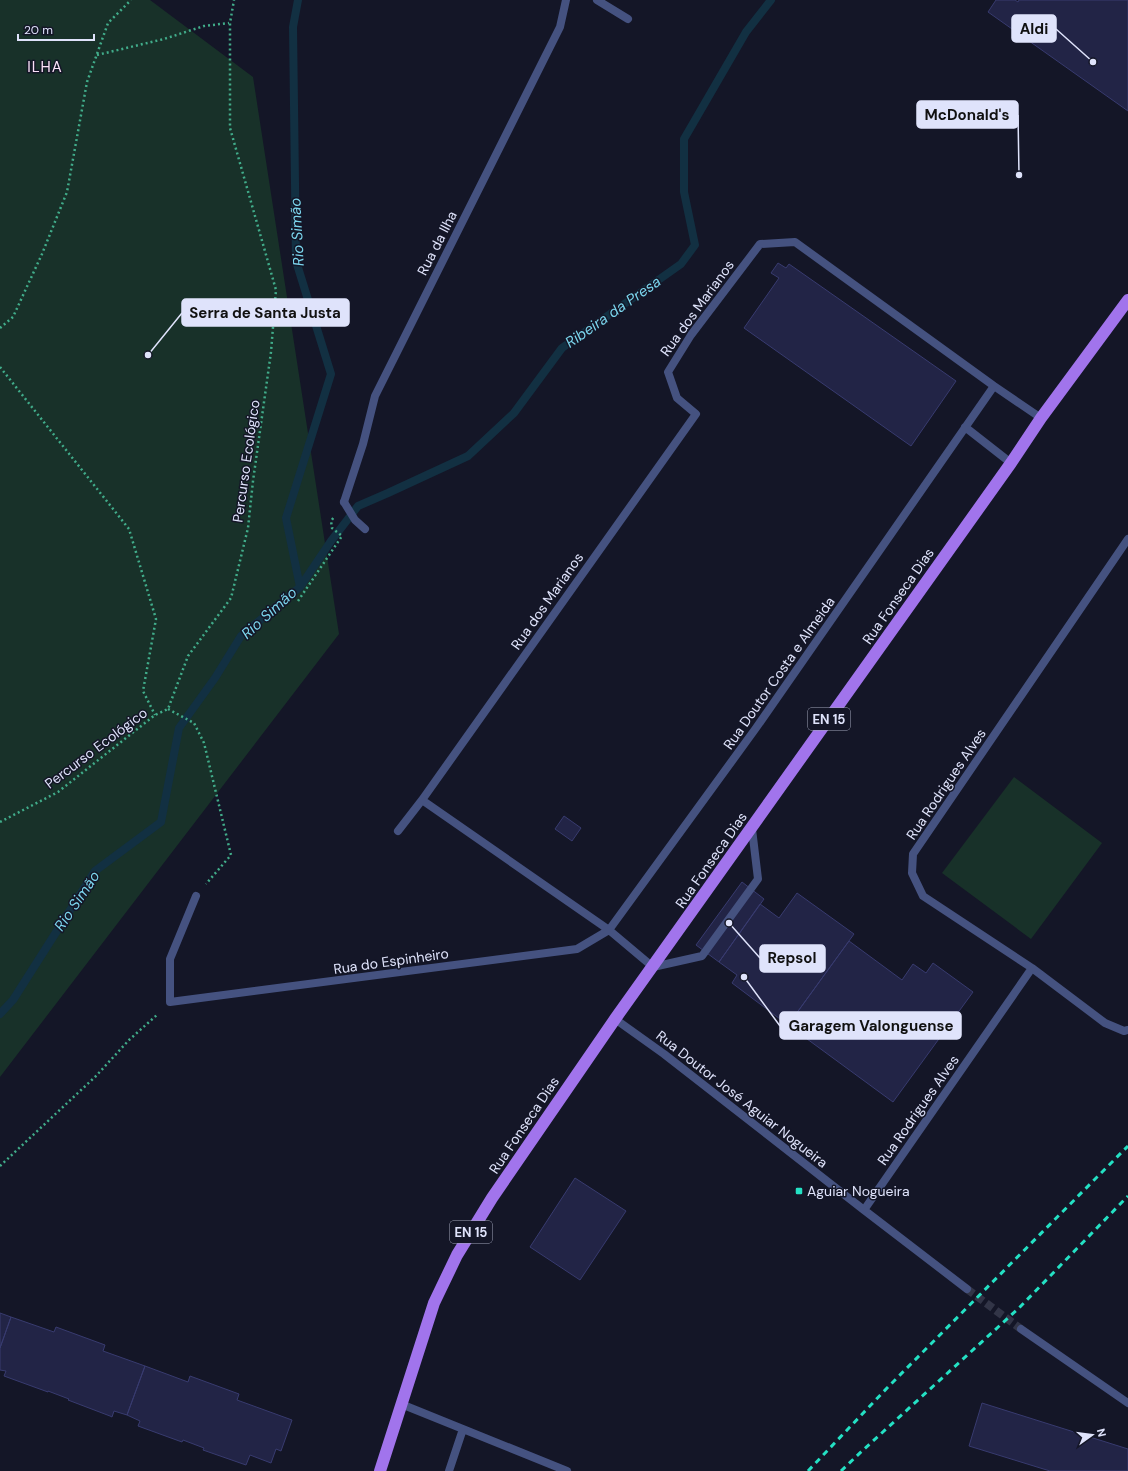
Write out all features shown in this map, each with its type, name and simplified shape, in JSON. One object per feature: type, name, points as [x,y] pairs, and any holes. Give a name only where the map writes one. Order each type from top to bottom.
[{"type":"main road","name":"Rua Fonseca Dias","points":[[380,1471],[434,1303],[457,1255],[492,1198],[615,1019],[752,829],[1041,418],[1128,300]]},
{"type":"street","name":"Rua da Ilha","points":[[364,529],[355,520],[346,504],[375,396],[560,27],[566,0]]},
{"type":"street","points":[[597,0],[628,19]]},
{"type":"street","name":"Rua dos Marianos","points":[[398,831],[422,800],[696,414],[677,398],[668,372],[691,335],[760,244],[794,242],[994,386],[1041,418]]},
{"type":"street","name":"Rua Doutor Costa e Almeida","points":[[609,930],[756,728],[994,386]]},
{"type":"street","points":[[965,427],[1011,462]]},
{"type":"street","name":"Rua Rodrigues Alves","points":[[864,1210],[1032,968],[923,896],[912,873],[913,854],[1128,539]]},
{"type":"street","points":[[422,800],[609,930],[653,967],[702,956],[758,879],[752,829]]},
{"type":"street","points":[[170,1002],[170,959],[196,896]]},
{"type":"street","name":"Rua do Espinheiro","points":[[170,1002],[577,949],[609,930]]},
{"type":"street","points":[[1032,968],[1105,1023],[1124,1031],[1128,1030]]},
{"type":"street","name":"Rua Doutor José Aguiar Nogueira","points":[[615,1019],[664,1054],[967,1289]]},
{"type":"street","points":[[1020,1329],[1128,1403]]},
{"type":"street","points":[[401,1404],[567,1471]]},
{"type":"street","points":[[449,1471],[462,1429]]},
{"type":"path","points":[[0,328],[13,317],[42,254],[67,192],[87,82],[108,22],[131,0]]},
{"type":"path","name":"Percurso Ecológico","points":[[0,822],[58,792],[155,715],[168,709],[188,656],[231,598],[248,528],[252,481],[272,336],[276,290],[230,128],[230,22],[234,0]]},
{"type":"path","points":[[96,56],[164,39],[204,26],[230,22]]},
{"type":"path","points":[[0,367],[129,529],[156,619],[143,691],[155,715]]},
{"type":"path","points":[[298,601],[342,536],[332,528]]},
{"type":"path","points":[[168,709],[194,723],[204,743],[231,855],[196,896]]},
{"type":"path","points":[[0,1166],[96,1076],[129,1040],[170,1002]]},
{"type":"green space","points":[[0,0],[150,0],[253,77],[339,634],[0,1077]]},
{"type":"green space","points":[[1014,777],[1102,843],[1031,939],[942,873]]},
{"type":"building","points":[[996,0],[1015,0],[1018,2],[1019,0],[1128,0],[1128,111],[988,12]]},
{"type":"building","points":[[778,263],[786,268],[789,264],[956,381],[911,446],[744,328],[779,278],[771,273]]},
{"type":"building","points":[[564,816],[581,828],[572,841],[555,829]]},
{"type":"building","points":[[742,882],[764,899],[719,962],[696,945]]},
{"type":"building","points":[[797,893],[854,934],[788,1025],[732,983],[737,975],[719,962],[760,904],[779,918]]},
{"type":"building","points":[[849,941],[902,980],[913,964],[926,973],[933,963],[973,992],[893,1102],[788,1025]]},
{"type":"building","points":[[575,1178],[626,1211],[580,1280],[530,1247]]},
{"type":"building","points":[[0,1313],[11,1317],[0,1348]]},
{"type":"building","points":[[11,1317],[54,1332],[56,1327],[105,1345],[103,1351],[145,1366],[127,1415],[114,1411],[112,1417],[48,1391],[4,1376],[6,1371],[0,1370],[0,1348]]},
{"type":"building","points":[[145,1366],[188,1382],[190,1376],[239,1394],[237,1400],[292,1420],[281,1451],[276,1449],[271,1463],[250,1455],[246,1465],[203,1450],[204,1448],[183,1440],[182,1442],[138,1426],[140,1421],[127,1415]]},
{"type":"building","points":[[982,1403],[1128,1449],[1128,1471],[1050,1471],[969,1446]]},
{"type":"waterway","name":"Rio Simão","points":[[0,1014],[13,1000],[95,871],[161,822],[179,728],[215,678],[241,636],[300,587],[286,518],[331,374],[296,261],[293,27],[298,0]]},
{"type":"waterway","name":"Ribeira da Presa","points":[[300,587],[331,541],[358,506],[468,456],[514,413],[562,348],[681,264],[695,245],[684,192],[684,139],[746,32],[771,0]]},
{"type":"tunnel","points":[[967,1289],[1021,1329]]},
{"type":"railway","points":[[808,1471],[888,1387],[1128,1146]]},
{"type":"railway","points":[[841,1471],[1019,1308],[1128,1196]]},
{"type":"place","name":"Aldi","points":[[1093,62]]},
{"type":"place","name":"McDonald's","points":[[1019,175]]},
{"type":"place","name":"Serra de Santa Justa","points":[[148,355]]},
{"type":"place","name":"Repsol","points":[[729,923]]},
{"type":"place","name":"Garagem Valonguense","points":[[744,977]]},
{"type":"place","name":"Aguiar Nogueira","points":[[799,1191]]},
{"type":"district","name":"ILHA","points":[[45,67]]}]
